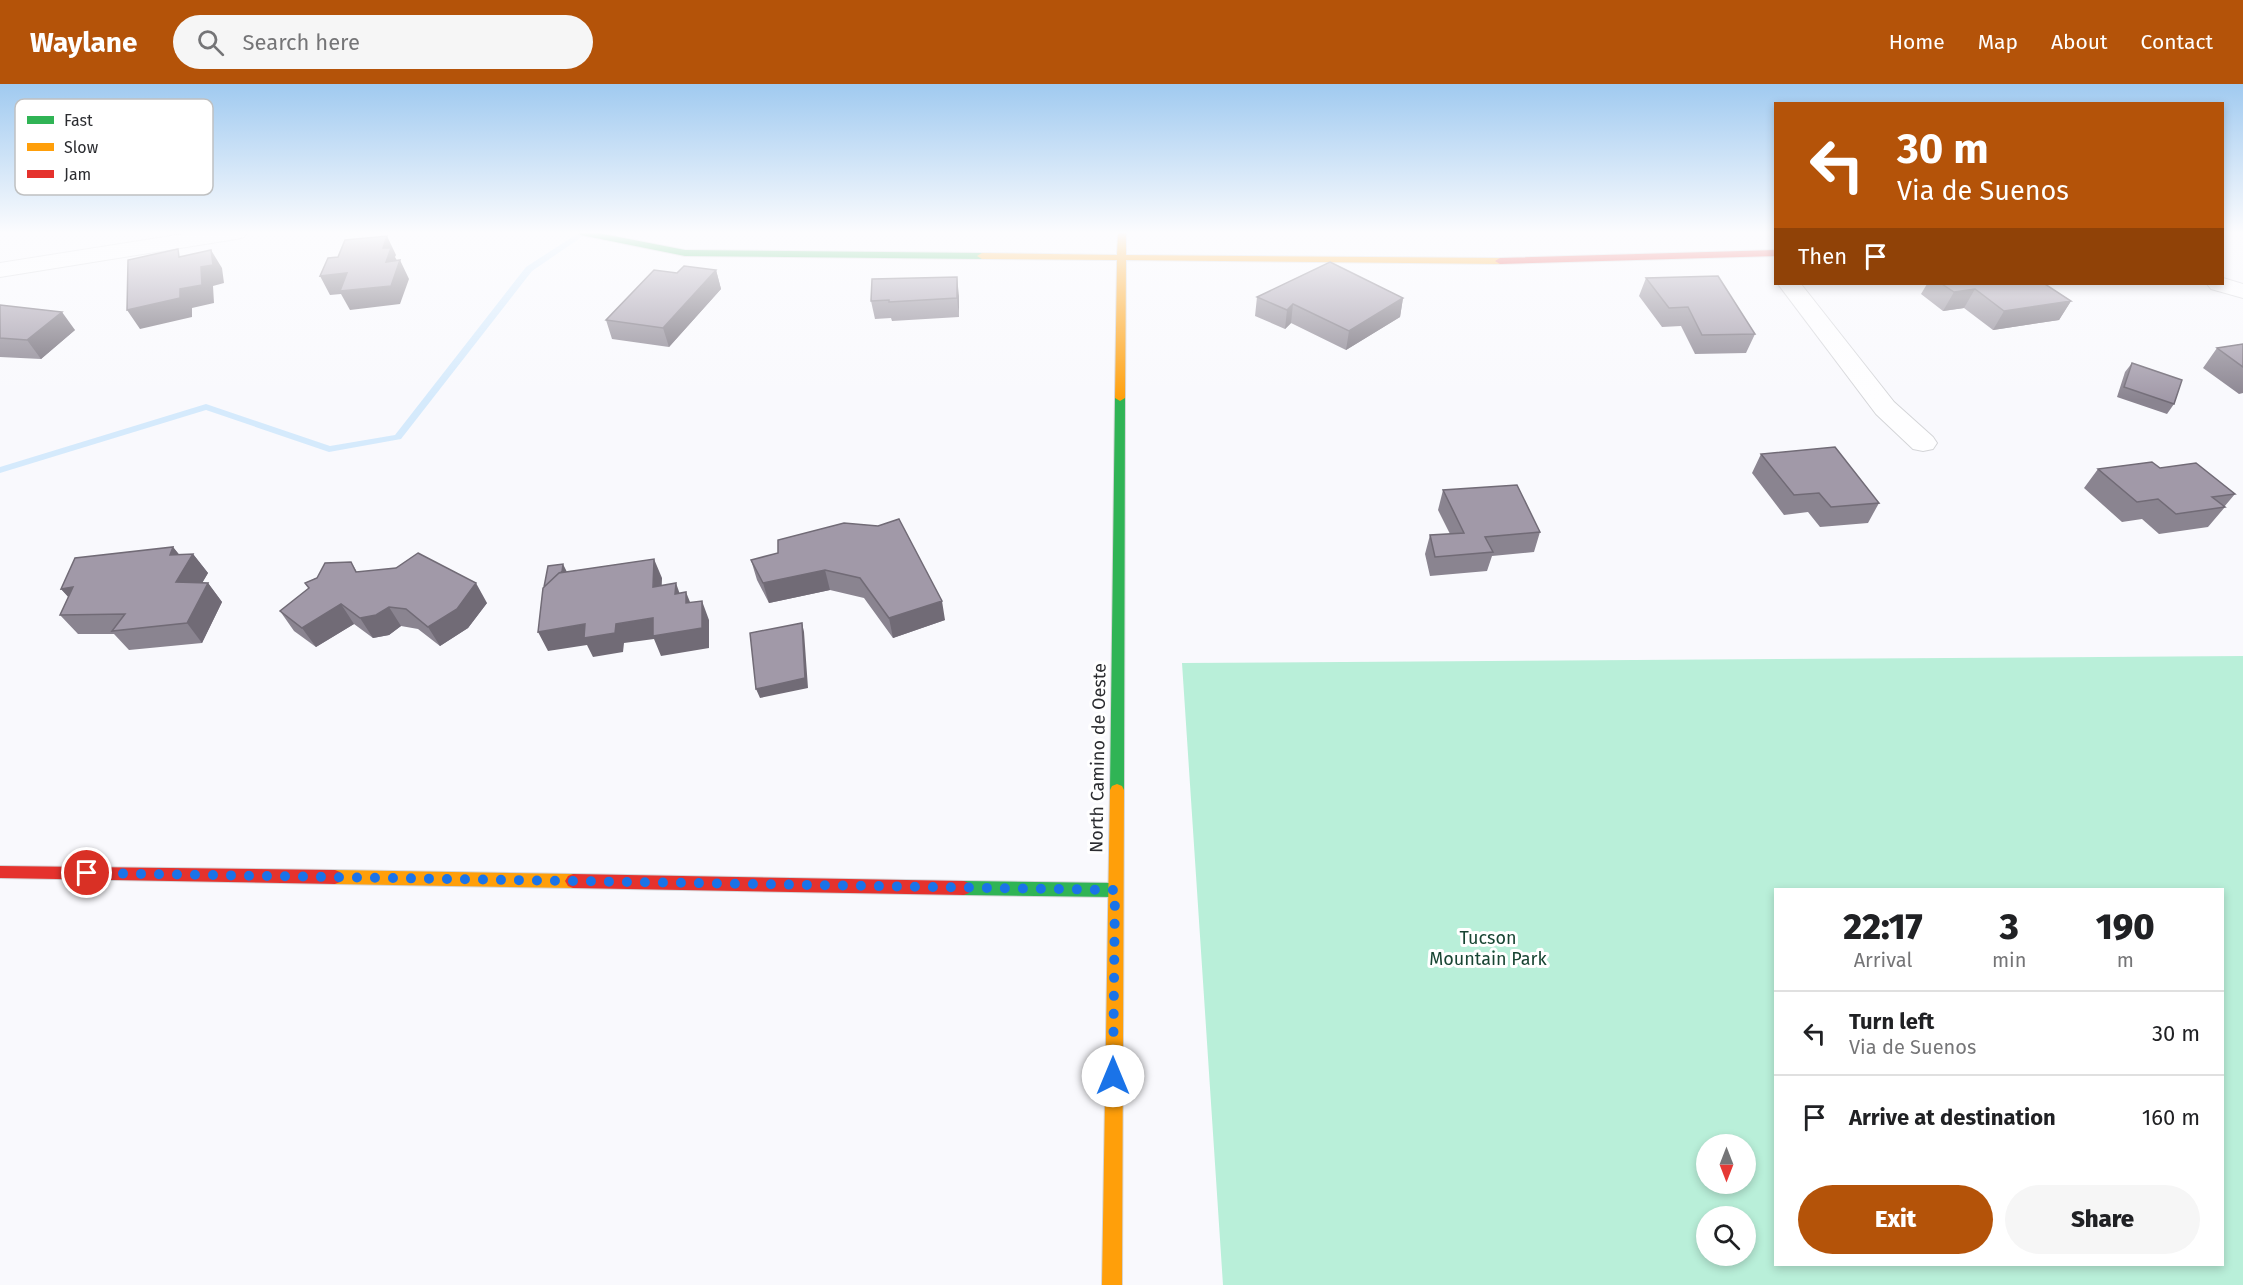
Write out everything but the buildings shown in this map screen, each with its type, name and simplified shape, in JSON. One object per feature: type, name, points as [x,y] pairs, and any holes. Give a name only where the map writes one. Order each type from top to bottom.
[{"type":"street","name":"North Camino de Oeste","points":[[1112,1285],[1118,477],[1122,288]]},
{"type":"street","points":[[1792,288],[1885,408],[1923,443]]},
{"type":"street","points":[[0,872],[1115,890]]},
{"type":"green space","name":"Tucson Mountain Park","points":[[2243,656],[2243,1285],[1223,1285],[1182,663]]},
{"type":"waterway","points":[[0,470],[206,407],[329,449],[398,437],[514,288]]},
{"type":"traffic: fast","points":[[1117,790],[1120,398]]},
{"type":"traffic: fast","points":[[964,888],[1115,890]]},
{"type":"traffic: slow","points":[[1120,398],[1121,288]]},
{"type":"traffic: slow","points":[[1112,1285],[1117,790]]},
{"type":"traffic: slow","points":[[335,877],[573,881]]},
{"type":"traffic: jam","points":[[0,872],[335,877]]},
{"type":"traffic: jam","points":[[573,881],[964,888]]},
{"type":"route","points":[[87,873],[1115,890],[1113,1076]]}]
